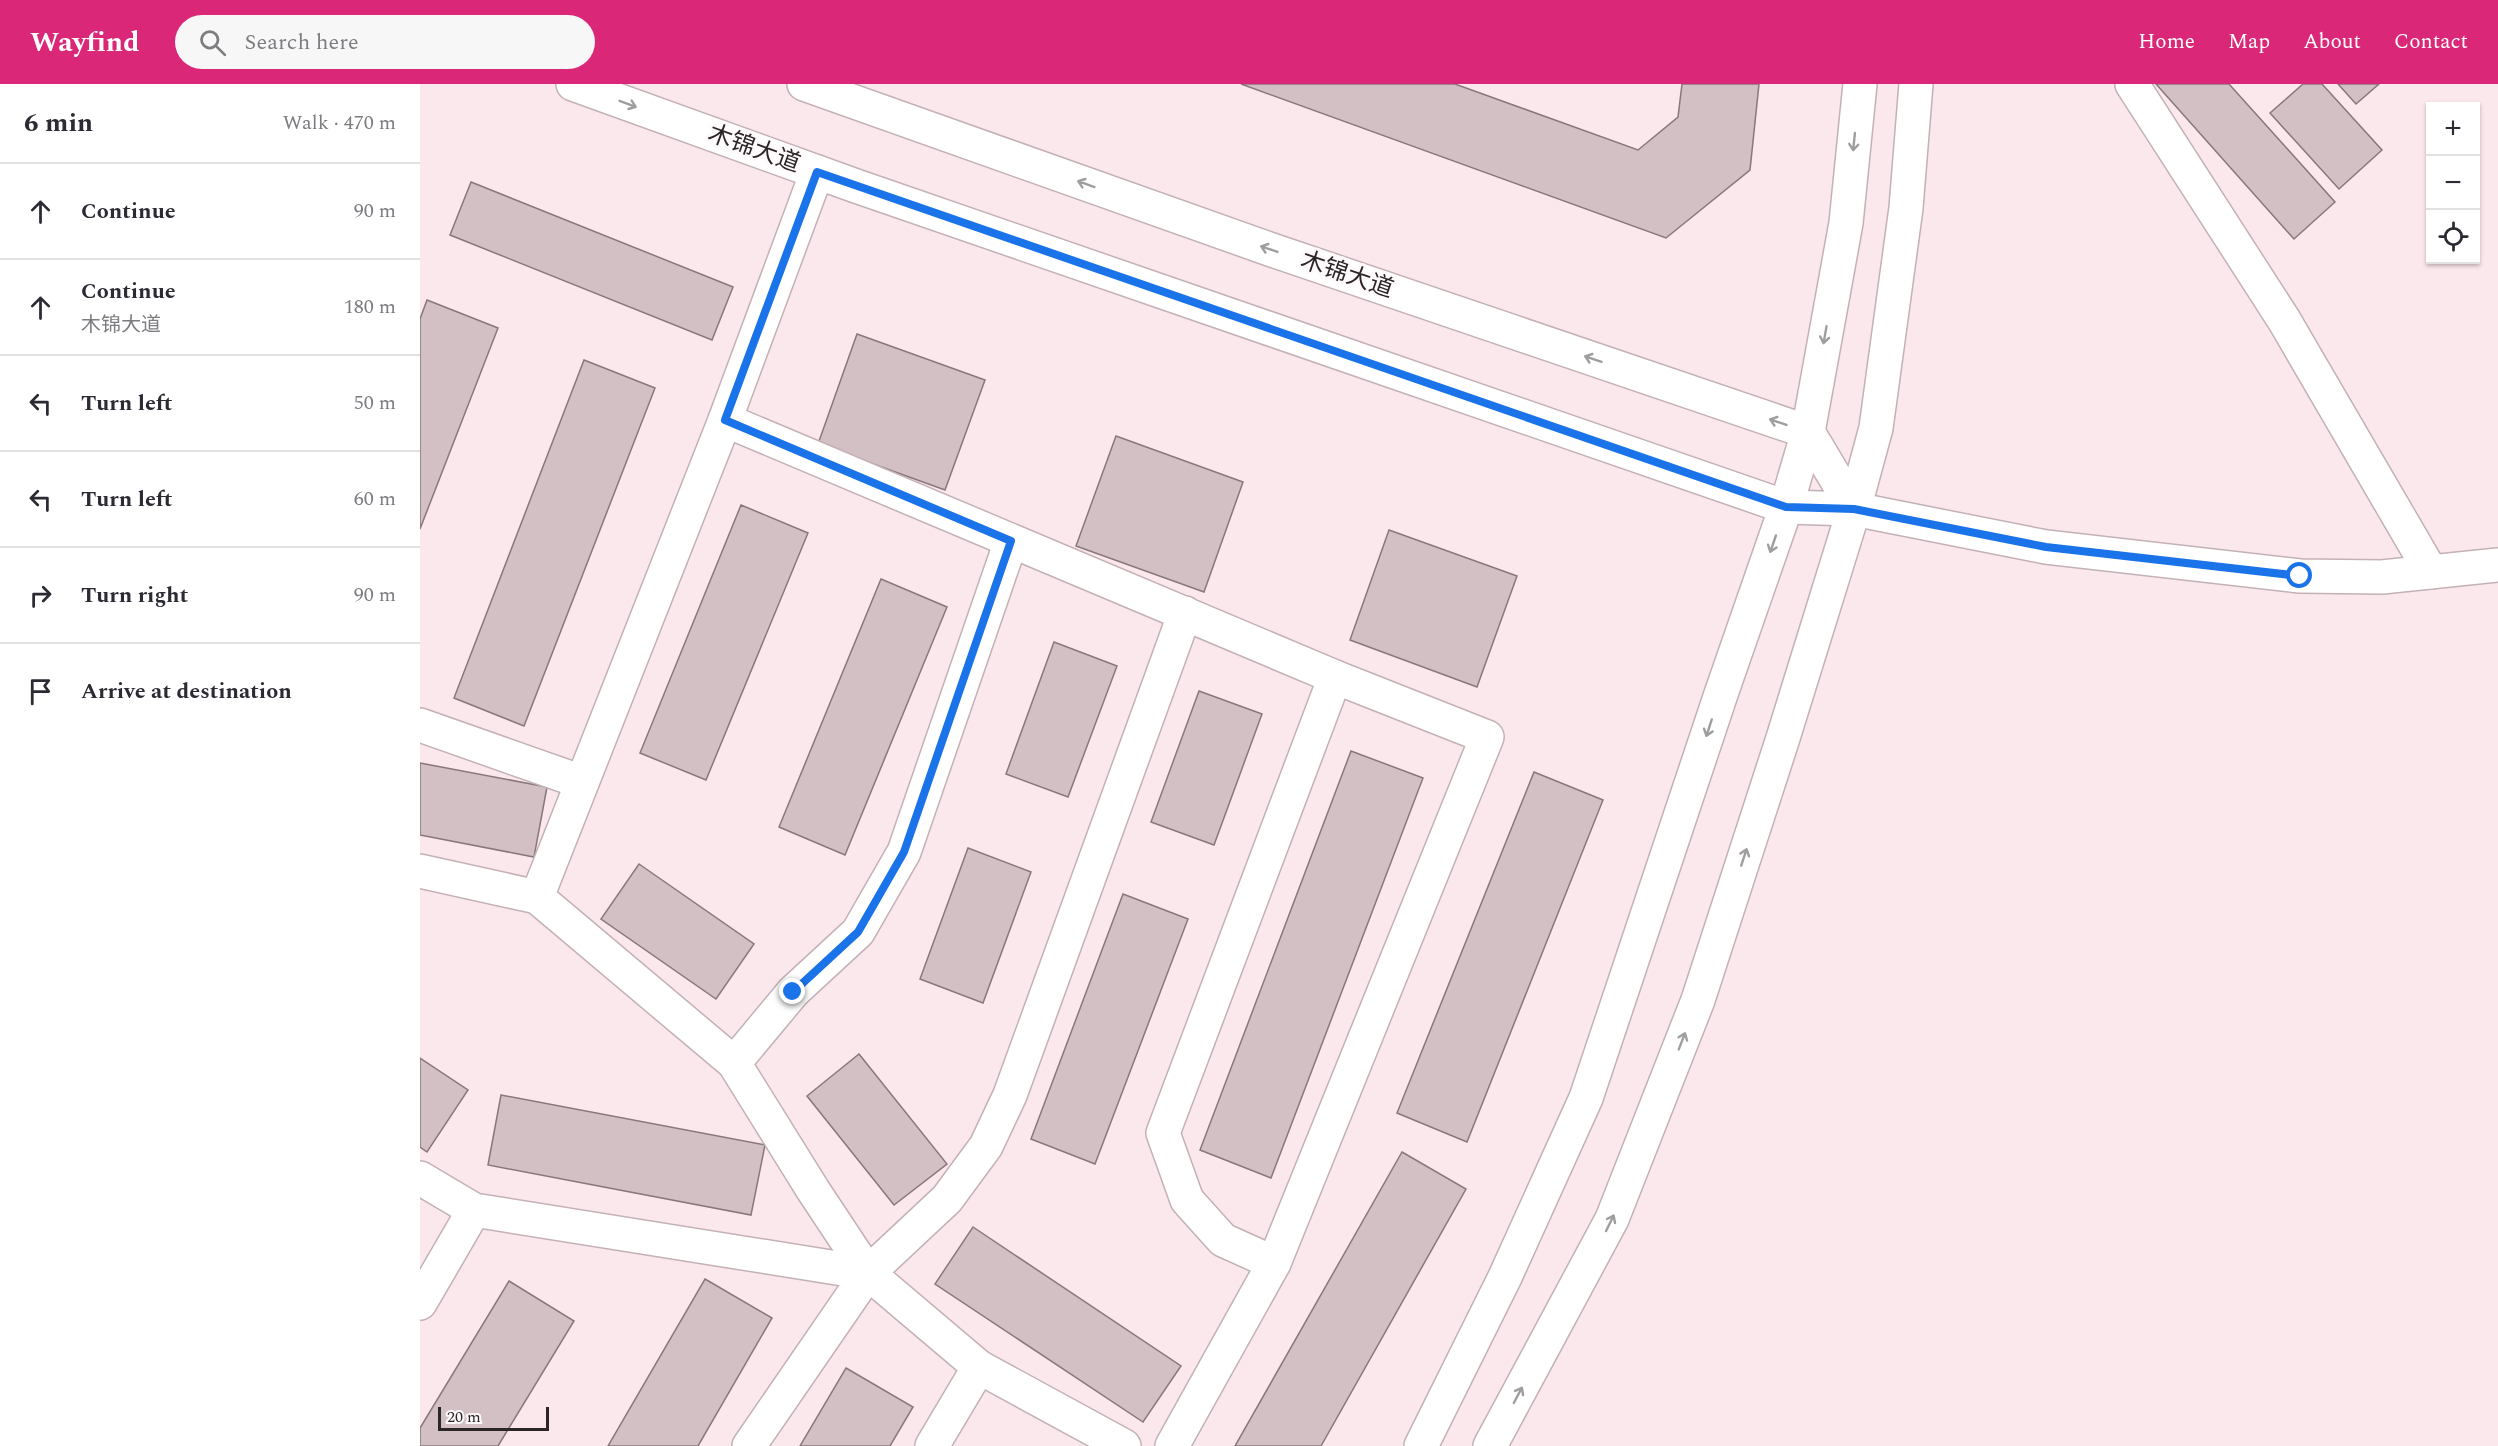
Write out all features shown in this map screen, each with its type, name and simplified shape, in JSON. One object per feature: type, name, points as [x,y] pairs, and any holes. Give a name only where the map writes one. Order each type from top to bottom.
[{"type":"street","name":"木锦大道","points":[[573,84],[817,172],[1786,507],[1854,509],[2046,547],[2300,576],[2382,577],[2498,565]]},
{"type":"street","name":"木锦大道","points":[[804,84],[1272,250],[1808,432]]},
{"type":"street","points":[[1421,1446],[1505,1276],[1587,1098],[1721,694],[1786,507],[1808,432],[1846,223],[1860,84]]},
{"type":"street","points":[[1490,1446],[1612,1220],[1698,1000],[1780,749],[1854,509],[1876,428],[1906,208],[1916,84]]},
{"type":"street","points":[[2132,84],[2284,320],[2431,572]]},
{"type":"street","points":[[537,897],[725,420],[817,172]]},
{"type":"street","points":[[725,420],[1335,677],[1487,737],[1275,1263],[1172,1446]]},
{"type":"street","points":[[1808,432],[1854,509]]},
{"type":"street","points":[[734,1063],[793,992],[858,932],[904,852],[1011,541]]},
{"type":"street","points":[[749,1446],[868,1273],[947,1199],[986,1146],[1010,1095],[1185,614]]},
{"type":"street","points":[[1275,1263],[1223,1240],[1187,1200],[1163,1133],[1335,677]]},
{"type":"street","points":[[420,724],[582,782]]},
{"type":"street","points":[[420,872],[537,897],[734,1063],[868,1273],[980,1367],[1124,1446]]},
{"type":"street","points":[[420,1178],[474,1210],[868,1273]]},
{"type":"street","points":[[420,1303],[474,1210]]},
{"type":"street","points":[[932,1446],[980,1367]]},
{"type":"building","points":[[1241,84],[1455,84],[1638,150],[1678,117],[1682,84],[1759,84],[1750,170],[1666,238]]},
{"type":"building","points":[[2156,84],[2229,84],[2335,202],[2294,239]]},
{"type":"building","points":[[2303,84],[2322,84],[2382,150],[2339,189],[2270,113]]},
{"type":"building","points":[[2338,84],[2379,84],[2356,104]]},
{"type":"building","points":[[471,182],[733,287],[712,340],[450,235]]},
{"type":"building","points":[[427,300],[498,328],[420,529],[420,319]]},
{"type":"building","points":[[857,334],[985,380],[945,490],[818,444]]},
{"type":"building","points":[[584,360],[655,388],[524,726],[454,698]]},
{"type":"building","points":[[1116,436],[1243,482],[1204,592],[1076,546]]},
{"type":"building","points":[[741,505],[808,533],[706,780],[640,753]]},
{"type":"building","points":[[1389,530],[1517,576],[1477,687],[1350,640]]},
{"type":"building","points":[[881,579],[947,607],[845,855],[779,827]]},
{"type":"building","points":[[1054,642],[1117,666],[1068,797],[1006,774]]},
{"type":"building","points":[[1199,691],[1262,714],[1214,845],[1151,822]]},
{"type":"building","points":[[1351,751],[1423,778],[1271,1178],[1200,1150]]},
{"type":"building","points":[[420,763],[547,787],[534,857],[420,835]]},
{"type":"building","points":[[1534,772],[1603,800],[1467,1142],[1397,1113]]},
{"type":"building","points":[[968,848],[1031,872],[983,1003],[920,979]]},
{"type":"building","points":[[639,864],[754,944],[716,999],[601,919]]},
{"type":"building","points":[[1123,894],[1188,919],[1095,1164],[1031,1139]]},
{"type":"building","points":[[859,1054],[947,1164],[894,1205],[807,1096]]},
{"type":"building","points":[[420,1058],[468,1090],[427,1152],[420,1147]]},
{"type":"building","points":[[501,1095],[765,1145],[751,1215],[488,1165]]},
{"type":"building","points":[[1402,1152],[1466,1189],[1321,1446],[1235,1446]]},
{"type":"building","points":[[973,1227],[1181,1366],[1143,1422],[935,1284]]},
{"type":"building","points":[[705,1279],[772,1318],[698,1446],[608,1446]]},
{"type":"building","points":[[509,1281],[574,1321],[498,1446],[420,1446],[420,1428]]},
{"type":"building","points":[[846,1368],[913,1407],[890,1446],[800,1446]]},
{"type":"route","points":[[793,992],[858,932],[904,852],[1011,541],[725,420],[817,172],[1786,507],[1854,509],[2046,547],[2300,576]]}]
